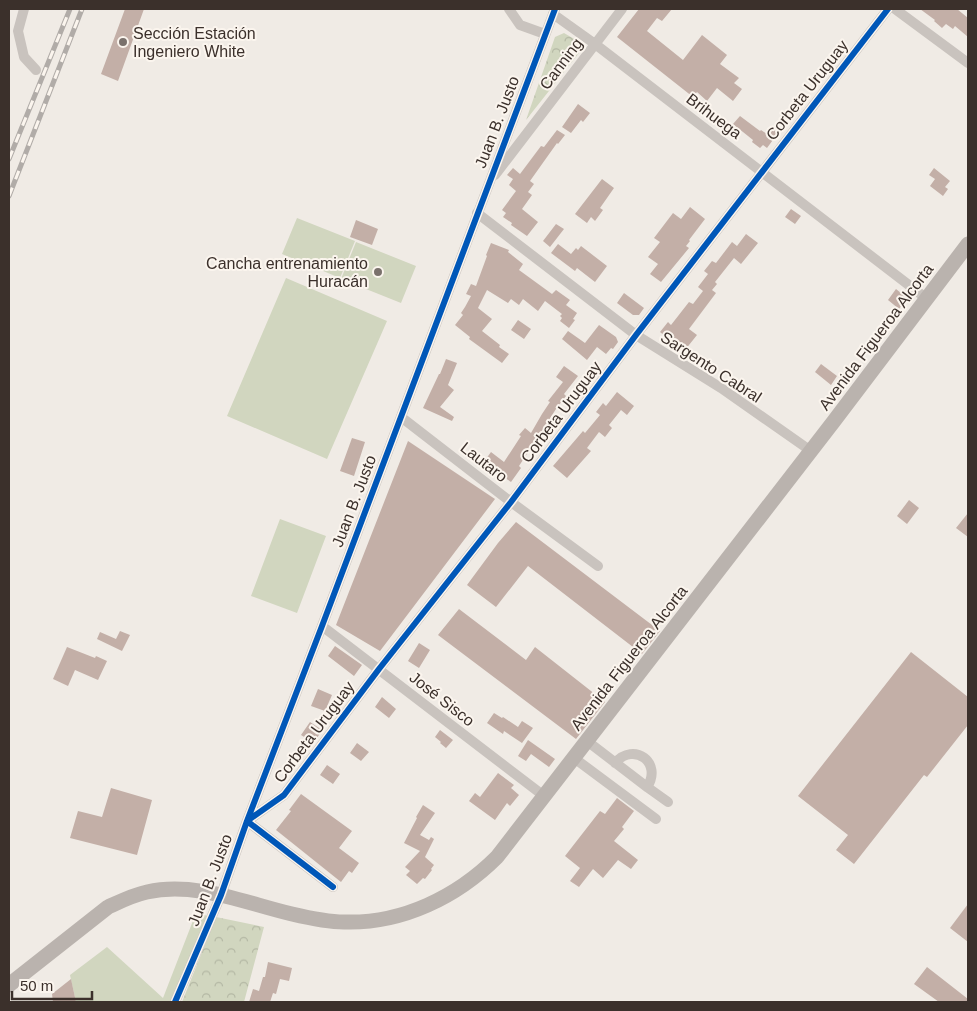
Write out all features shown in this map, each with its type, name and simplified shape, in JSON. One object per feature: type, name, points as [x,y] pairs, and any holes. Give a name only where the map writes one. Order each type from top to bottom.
[{"type":"main road","name":"Avenida Figueroa Alcorta","points":[[9,985],[108,908],[122,900],[140,894],[159,890],[181,889],[206,892],[292,914],[324,920],[363,921],[401,915],[424,907],[458,889],[479,874],[497,857],[574,758],[968,244]]},
{"type":"street","points":[[24,9],[18,31],[24,58],[36,70]]},
{"type":"street","points":[[509,9],[520,25],[545,34]]},
{"type":"street","name":"Canning","points":[[488,185],[622,9]]},
{"type":"street","name":"Corbeta Uruguay","points":[[247,821],[284,795],[888,9]]},
{"type":"street","points":[[895,9],[968,63]]},
{"type":"street","name":"Juan B. Justo","points":[[175,1002],[221,895],[247,821],[554,11]]},
{"type":"street","name":"Brihuega","points":[[554,11],[927,298]]},
{"type":"street","name":"Sargento Cabral","points":[[477,213],[636,335],[722,388],[811,451]]},
{"type":"street","name":"Lautaro","points":[[401,417],[598,566]]},
{"type":"street","name":"José Sisco","points":[[322,626],[544,796]]},
{"type":"street","points":[[586,741],[668,802]]},
{"type":"street","points":[[615,763],[625,755],[632,754],[644,758],[649,763],[652,776],[647,788]]},
{"type":"street","points":[[574,758],[656,819]]},
{"type":"street","points":[[247,821],[333,887]]},
{"type":"green space","points":[[564,33],[576,40],[579,53],[526,120],[555,37]]},
{"type":"green space","points":[[297,218],[355,241],[340,278],[282,254]]},
{"type":"green space","name":"Cancha entrenamiento Huracán","points":[[356,242],[416,266],[401,303],[341,279]]},
{"type":"green space","points":[[286,278],[387,321],[327,459],[227,416]]},
{"type":"green space","points":[[280,519],[326,536],[297,613],[251,596]]},
{"type":"green space","points":[[196,913],[208,916],[171,1002],[76,1002],[70,975],[107,947],[163,998]]},
{"type":"green space","points":[[216,917],[264,927],[244,1002],[182,1002]]},
{"type":"building","name":"Sección Estación Ingeniero White","points":[[125,9],[144,9],[118,81],[101,74]]},
{"type":"building","points":[[639,9],[672,9],[662,21],[657,18],[647,31],[683,60],[702,35],[727,55],[720,64],[739,78],[734,83],[742,89],[733,101],[717,88],[707,101],[697,92],[693,97],[617,37]]},
{"type":"building","points":[[920,9],[957,9],[968,18],[968,37],[955,26],[953,29],[946,24],[942,28]]},
{"type":"building","points":[[578,104],[590,113],[583,122],[581,120],[571,133],[562,127]]},
{"type":"building","points":[[740,116],[760,131],[767,134],[772,128],[778,133],[767,148],[763,145],[760,148],[733,124]]},
{"type":"building","points":[[557,130],[565,135],[557,143],[530,181],[534,184],[528,192],[532,195],[522,209],[538,222],[527,236],[503,217],[506,213],[502,210],[516,191],[509,185],[513,179],[507,175],[513,168],[520,174],[541,146],[544,147]]},
{"type":"building","points":[[934,168],[950,181],[945,187],[948,189],[943,196],[930,186],[935,179],[929,175]]},
{"type":"building","points":[[602,179],[614,188],[600,208],[603,210],[595,221],[591,217],[587,223],[575,214]]},
{"type":"building","points":[[690,207],[705,219],[689,240],[686,246],[689,248],[661,282],[650,274],[658,264],[648,257],[660,242],[654,238],[673,213],[681,219]]},
{"type":"building","points":[[791,209],[801,216],[795,224],[785,217]]},
{"type":"building","points":[[356,220],[378,229],[372,245],[350,237]]},
{"type":"building","points":[[556,224],[564,229],[550,247],[543,241]]},
{"type":"building","points":[[746,234],[758,243],[741,264],[734,258],[715,282],[717,284],[712,290],[716,293],[689,329],[697,335],[685,350],[676,345],[660,332],[668,322],[671,325],[689,302],[693,304],[703,291],[698,287],[708,274],[704,271],[712,261],[716,263],[732,242],[737,246]]},
{"type":"building","points":[[491,243],[509,250],[508,252],[523,264],[519,270],[552,294],[556,290],[570,300],[566,305],[577,313],[573,319],[575,320],[569,328],[560,321],[562,314],[545,301],[538,311],[523,299],[519,305],[511,299],[508,303],[487,290],[478,308],[492,319],[482,331],[509,354],[502,363],[469,339],[470,337],[455,325],[463,315],[461,313],[471,296],[466,294],[471,284],[476,286]]},
{"type":"building","points":[[558,244],[571,254],[576,248],[578,250],[581,246],[607,266],[595,282],[577,268],[575,271],[551,253]]},
{"type":"building","points":[[896,289],[907,298],[899,309],[888,300]]},
{"type":"building","points":[[624,293],[644,308],[639,315],[633,315],[617,303]]},
{"type":"building","points":[[518,320],[531,329],[524,339],[511,330]]},
{"type":"building","points":[[599,325],[616,337],[618,342],[606,354],[597,347],[587,360],[562,339],[568,331],[585,343]]},
{"type":"building","points":[[446,359],[457,363],[448,385],[454,390],[440,407],[454,417],[452,421],[423,408]]},
{"type":"building","points":[[821,364],[837,376],[831,385],[815,372]]},
{"type":"building","points":[[564,366],[578,376],[564,394],[566,396],[519,466],[521,468],[511,482],[483,463],[491,452],[504,462],[525,428],[531,433],[550,402],[548,401],[563,382],[556,377]]},
{"type":"building","points":[[617,392],[634,406],[627,415],[621,410],[609,425],[612,428],[605,437],[599,432],[587,448],[591,451],[567,478],[553,466],[583,431],[585,433],[600,415],[596,412],[603,403],[606,406]]},
{"type":"building","points":[[352,438],[365,442],[354,476],[340,471]]},
{"type":"building","points":[[408,441],[495,499],[380,651],[336,625]]},
{"type":"building","points":[[909,500],[919,508],[907,524],[897,516]]},
{"type":"building","points":[[968,513],[968,537],[956,528]]},
{"type":"building","points":[[516,522],[660,631],[642,654],[528,566],[496,607],[467,585]]},
{"type":"building","points":[[459,609],[526,660],[535,647],[605,702],[576,739],[438,635]]},
{"type":"building","points":[[120,631],[130,635],[122,651],[97,639],[100,632],[116,639]]},
{"type":"building","points":[[419,643],[430,650],[419,668],[408,661]]},
{"type":"building","points":[[335,646],[362,665],[354,676],[328,656]]},
{"type":"building","points":[[67,647],[107,661],[98,680],[75,670],[68,686],[53,679]]},
{"type":"building","points":[[911,652],[968,697],[968,725],[927,777],[924,775],[854,864],[836,850],[848,835],[798,796]]},
{"type":"building","points":[[318,689],[332,695],[325,711],[311,706]]},
{"type":"building","points":[[382,697],[396,709],[389,718],[375,707]]},
{"type":"building","points":[[494,713],[518,727],[522,721],[533,728],[522,743],[504,731],[503,734],[487,723]]},
{"type":"building","points":[[310,722],[322,730],[314,743],[301,735]]},
{"type":"building","points":[[440,730],[453,740],[446,748],[435,737]]},
{"type":"building","points":[[528,740],[555,759],[549,767],[531,754],[526,761],[518,756]]},
{"type":"building","points":[[357,743],[369,752],[361,761],[350,753]]},
{"type":"building","points":[[327,765],[340,774],[333,784],[320,775]]},
{"type":"building","points":[[498,773],[514,785],[511,788],[519,795],[510,806],[507,803],[495,820],[469,801],[475,793],[480,797]]},
{"type":"building","points":[[111,788],[152,800],[137,855],[70,838],[78,811],[102,817]]},
{"type":"building","points":[[301,794],[352,831],[339,848],[359,863],[352,873],[349,871],[341,882],[276,830]]},
{"type":"building","points":[[617,798],[634,811],[622,827],[624,829],[614,841],[638,860],[631,869],[618,860],[603,878],[593,869],[579,887],[570,881],[580,868],[565,856],[600,811],[605,814]]},
{"type":"building","points":[[423,805],[435,813],[420,835],[429,840],[431,837],[434,839],[425,857],[434,865],[425,879],[423,878],[417,884],[406,875],[410,871],[405,867],[420,851],[404,843]]},
{"type":"building","points":[[968,904],[968,942],[950,928]]},
{"type":"building","points":[[268,962],[292,968],[289,981],[280,979],[276,994],[273,993],[270,1002],[249,1002],[253,989],[259,991],[263,977],[265,977]]},
{"type":"building","points":[[927,967],[968,999],[968,1002],[939,1002],[914,984]]},
{"type":"building","points":[[71,979],[76,1002],[53,1002],[52,994]]},
{"type":"railway","points":[[9,159],[70,9]]},
{"type":"railway","points":[[9,196],[82,9]]},
{"type":"cycle path","points":[[175,1002],[221,895],[247,821],[555,9]]},
{"type":"cycle path","points":[[333,887],[247,821],[284,795],[888,9]]},
{"type":"place","name":"Sección Estación Ingeniero White","points":[[123,42]]},
{"type":"place","name":"Cancha entrenamiento Huracán","points":[[378,272]]}]
